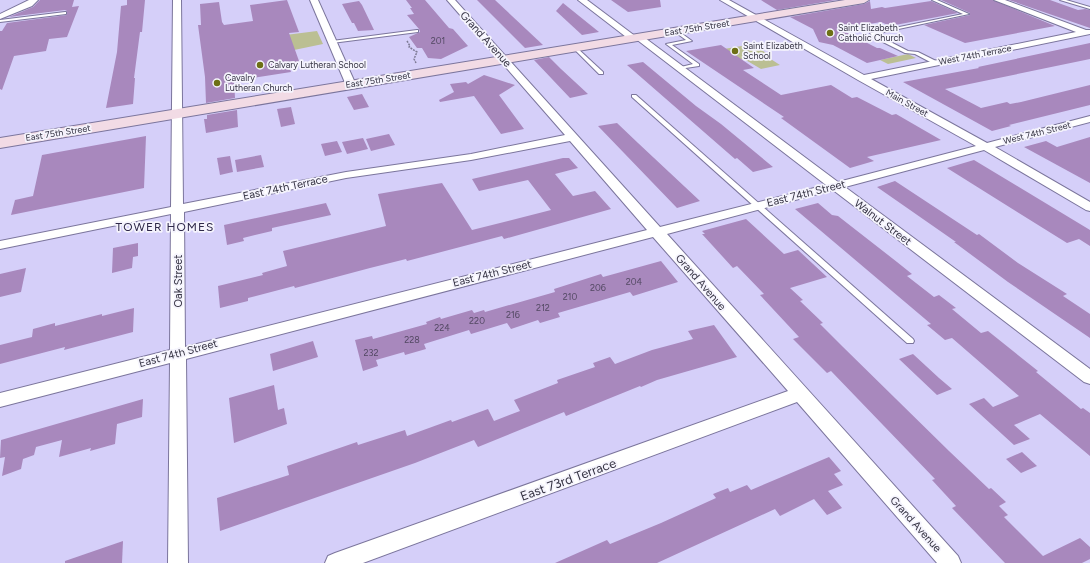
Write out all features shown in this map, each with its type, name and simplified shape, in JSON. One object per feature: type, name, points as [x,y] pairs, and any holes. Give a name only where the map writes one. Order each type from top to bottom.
[{"type":"main road","name":"East 75th Street","points":[[0,143],[864,0]]},
{"type":"street","points":[[0,17],[34,0]]},
{"type":"street","name":"Oak Street","points":[[177,0],[178,563]]},
{"type":"street","points":[[314,0],[351,85]]},
{"type":"street","name":"Grand Avenue","points":[[451,0],[951,563]]},
{"type":"street","name":"Walnut Street","points":[[582,0],[679,68],[1090,378]]},
{"type":"street","name":"Main Street","points":[[724,0],[1090,207]]},
{"type":"street","points":[[998,0],[1089,33]]},
{"type":"street","name":"West 74th Terrace","points":[[861,78],[1089,33]]},
{"type":"street","name":"West 74th Street","points":[[984,146],[1090,119]]},
{"type":"street","name":"East 74th Terrace","points":[[0,245],[346,175],[471,157],[572,137]]},
{"type":"street","name":"East 74th Street","points":[[0,400],[178,353],[836,186],[984,146]]},
{"type":"street","name":"East 73rd Terrace","points":[[336,563],[800,394]]},
{"type":"lane","points":[[934,0],[968,14],[872,33],[874,36],[907,52],[916,53],[936,63]]},
{"type":"lane","points":[[1062,0],[1090,8]]},
{"type":"lane","points":[[0,21],[65,13]]},
{"type":"lane","points":[[332,42],[417,31]]},
{"type":"lane","points":[[676,31],[690,41],[668,44],[697,65],[679,68]]},
{"type":"lane","points":[[575,48],[601,73]]},
{"type":"lane","points":[[634,96],[910,341]]},
{"type":"path","points":[[402,33],[410,46],[409,47],[417,52],[414,59],[418,64]]},
{"type":"green space","points":[[317,31],[323,44],[294,50],[270,37]]},
{"type":"green space","points":[[753,44],[769,55],[766,56],[780,65],[761,69],[744,59],[739,60],[724,49]]},
{"type":"green space","points":[[908,54],[916,58],[888,64],[880,60]]},
{"type":"building","points":[[40,0],[74,0],[72,7],[79,6],[67,37],[49,39],[46,51],[14,56],[2,90],[0,89],[0,31],[2,31],[7,23],[67,15],[67,11],[65,10],[9,17],[33,7]]},
{"type":"building","points":[[127,0],[145,0],[142,32],[140,32],[134,78],[133,104],[106,108],[117,52],[121,6],[127,5]]},
{"type":"building","points":[[287,0],[299,32],[289,33],[299,61],[290,69],[291,72],[234,81],[235,98],[206,103],[205,77],[198,25],[201,25],[200,4],[219,2],[222,22],[224,25],[253,21],[250,5]]},
{"type":"building","points":[[406,0],[425,0],[449,28],[453,29],[468,46],[441,59],[428,58],[422,48],[417,48],[409,37],[420,32],[407,15],[414,14],[410,8],[412,8]]},
{"type":"building","points":[[477,0],[495,0],[543,45],[525,48]]},
{"type":"building","points":[[611,0],[660,0],[661,7],[628,12]]},
{"type":"building","points":[[761,0],[836,0],[777,10]]},
{"type":"building","points":[[941,0],[993,0],[1055,26],[965,43],[924,25],[970,15],[970,13]]},
{"type":"building","points":[[1009,0],[1050,0],[1078,10],[1090,10],[1090,28]]},
{"type":"building","points":[[359,1],[374,30],[358,31],[342,4]]},
{"type":"building","points":[[870,1],[871,9],[931,1],[958,13],[890,26],[881,22],[840,29],[877,48],[898,56],[867,63],[833,45],[819,42],[813,29],[790,17],[864,4]]},
{"type":"building","points":[[563,3],[599,32],[582,35],[556,11]]},
{"type":"building","points":[[1090,43],[1090,59],[945,89],[981,108],[1007,102],[1010,104],[1021,102],[1090,85],[1090,105],[1009,125],[1011,126],[992,131],[903,82],[979,68],[978,67]]},
{"type":"building","points":[[721,45],[754,68],[743,70],[781,95],[831,85],[852,98],[857,97],[892,115],[896,114],[941,140],[867,157],[874,161],[850,168],[781,118],[784,117],[686,51]]},
{"type":"building","points":[[549,57],[588,94],[570,98],[534,60]]},
{"type":"building","points":[[643,62],[773,167],[753,172],[737,158],[735,159],[627,65]]},
{"type":"building","points":[[484,75],[515,85],[499,95],[524,129],[501,134],[474,96],[440,102],[439,100],[454,92],[450,84],[466,82],[468,84]]},
{"type":"building","points":[[362,94],[369,107],[354,110],[347,97]]},
{"type":"building","points":[[291,107],[295,124],[281,127],[277,109]]},
{"type":"building","points":[[237,110],[238,127],[206,133],[204,119],[207,119],[207,115]]},
{"type":"building","points":[[617,123],[700,201],[677,208],[598,126]]},
{"type":"building","points":[[389,134],[395,145],[371,151],[366,139]]},
{"type":"building","points":[[146,136],[144,188],[11,215],[15,200],[33,196],[42,155]]},
{"type":"building","points":[[1090,137],[1090,183],[1024,147],[1046,141],[1057,147]]},
{"type":"building","points":[[363,138],[368,149],[347,154],[342,142]]},
{"type":"building","points":[[337,141],[342,152],[325,156],[321,144]]},
{"type":"building","points":[[261,155],[264,167],[237,172],[235,160]]},
{"type":"building","points":[[230,156],[233,172],[220,175],[217,158]]},
{"type":"building","points":[[563,158],[569,158],[578,168],[555,174],[573,196],[595,191],[611,209],[504,239],[502,236],[295,288],[294,286],[248,298],[248,301],[220,308],[218,286],[263,275],[262,273],[287,266],[283,251],[386,226],[378,194],[442,183],[472,230],[551,210],[528,180],[479,191],[472,179]]},
{"type":"building","points":[[974,160],[1090,230],[1090,246],[1079,239],[1067,243],[947,168]]},
{"type":"building","points":[[895,181],[977,235],[979,234],[1018,263],[1067,294],[1063,296],[1090,314],[1090,338],[1008,282],[954,242],[956,242],[877,187]]},
{"type":"building","points":[[326,203],[331,215],[272,228],[272,231],[243,238],[244,241],[227,245],[224,225]]},
{"type":"building","points":[[818,203],[832,215],[838,216],[912,274],[907,276],[934,297],[939,295],[956,308],[952,309],[981,333],[988,331],[1038,371],[1036,372],[1081,409],[1083,408],[1090,413],[1090,456],[1040,414],[1014,425],[1030,439],[1014,445],[969,404],[984,398],[993,407],[1019,396],[952,338],[945,340],[927,325],[931,324],[795,209]]},
{"type":"building","points":[[746,219],[784,254],[798,250],[827,277],[790,288],[803,300],[800,301],[823,323],[820,324],[842,346],[949,451],[989,489],[991,488],[1006,502],[999,506],[1008,515],[1004,517],[1043,556],[1080,538],[1090,547],[1090,559],[1082,563],[1005,563],[952,508],[956,506],[932,480],[935,479],[831,371],[827,373],[793,339],[799,337],[760,295],[764,294],[737,266],[733,268],[702,234],[705,234],[702,231]]},
{"type":"building","points":[[138,243],[138,256],[133,257],[132,268],[112,273],[113,248]]},
{"type":"building","points":[[661,261],[678,282],[633,296],[630,292],[558,313],[560,317],[540,323],[538,320],[511,329],[507,323],[471,334],[469,330],[424,344],[426,349],[405,355],[404,352],[376,360],[378,366],[363,371],[355,340],[372,336],[373,339],[427,324],[426,322],[440,317],[441,319],[472,310],[474,313],[484,310],[485,312],[555,292],[554,289],[601,274],[603,277]]},
{"type":"building","points":[[26,268],[21,292],[0,297],[0,274]]},
{"type":"building","points":[[134,308],[133,332],[64,350],[65,347],[0,364],[0,345],[32,337],[33,329],[55,323],[55,326],[102,314],[102,316]]},
{"type":"building","points":[[714,325],[737,357],[657,380],[566,416],[564,412],[478,447],[474,440],[415,463],[220,531],[217,498],[289,475],[287,466],[357,442],[358,445],[405,430],[407,436],[451,420],[452,422],[488,409],[494,421],[520,411],[514,400],[558,383],[557,380],[595,367],[593,363],[610,357],[615,364],[652,350],[693,339],[688,331]]},
{"type":"building","points":[[313,341],[318,357],[273,371],[270,354]]},
{"type":"building","points":[[913,354],[952,389],[937,395],[899,359]]},
{"type":"building","points":[[274,385],[278,410],[284,408],[287,424],[234,443],[229,398]]},
{"type":"building","points":[[143,399],[142,417],[117,424],[115,444],[90,451],[91,448],[59,457],[62,440],[36,447],[34,455],[23,459],[21,469],[2,476],[5,457],[0,458],[1,440]]},
{"type":"building","points":[[1022,452],[1037,466],[1021,473],[1006,459]]},
{"type":"building","points":[[829,457],[841,471],[834,474],[843,485],[828,491],[842,508],[827,515],[814,499],[780,516],[775,509],[657,563],[555,563],[607,540],[610,544],[661,523],[716,498],[713,494],[728,488],[730,492],[747,485],[751,490]]},
{"type":"building","points":[[123,541],[122,563],[65,563],[65,561]]},
{"type":"place","name":"Saint Elizabeth Catholic Church","points":[[830,33]]},
{"type":"place","name":"Saint Elizabeth School","points":[[735,51]]},
{"type":"place","name":"Calvary Lutheran School","points":[[260,65]]},
{"type":"place","name":"Cavalry Lutheran Church","points":[[217,83]]},
{"type":"district","name":"TOWER HOMES","points":[[165,227]]}]
